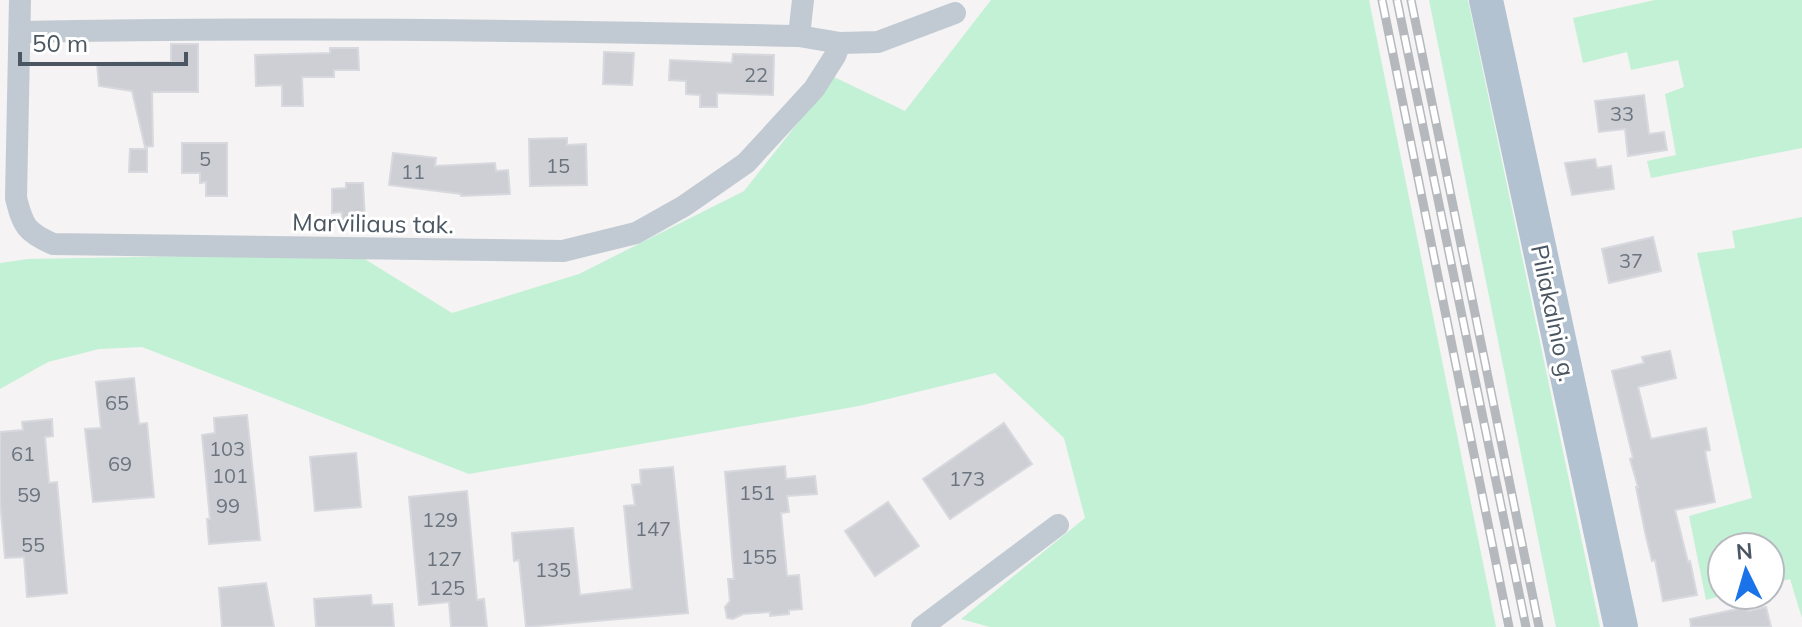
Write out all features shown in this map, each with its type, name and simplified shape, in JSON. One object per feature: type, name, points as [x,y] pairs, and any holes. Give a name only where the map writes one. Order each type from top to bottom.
[{"type":"main road","name":"Piliakalnio g.","points":[[1486,0],[1621,627]]},
{"type":"street","name":"Marviliaus tak.","points":[[20,0],[16,198],[22,220],[31,234],[53,244],[563,251],[605,243],[636,233],[684,206],[746,163],[814,89],[840,43]]},
{"type":"street","points":[[799,36],[803,0]]},
{"type":"street","points":[[20,32],[207,28],[516,30],[799,36],[840,43],[878,42],[955,13]]},
{"type":"street","points":[[922,627],[1058,525]]},
{"type":"green space","points":[[991,0],[1369,0],[1496,627],[990,627],[961,619],[1085,518],[1064,438],[995,373],[859,406],[469,474],[142,347],[99,349],[48,362],[0,389],[0,263],[28,259],[355,253],[452,313],[579,274],[744,191],[834,77],[905,111]]},
{"type":"green space","points":[[1429,0],[1468,0],[1600,627],[1556,627]]},
{"type":"green space","points":[[1655,0],[1802,0],[1802,148],[1651,178],[1647,161],[1676,155],[1665,94],[1684,87],[1678,60],[1631,70],[1627,52],[1583,63],[1573,18]]},
{"type":"green space","points":[[1802,217],[1802,618],[1790,579],[1786,580],[1786,531],[1706,531],[1706,600],[1689,516],[1752,498],[1697,253],[1735,248],[1732,231]]},
{"type":"building","points":[[171,44],[198,44],[198,92],[152,92],[153,146],[145,147],[132,91],[99,86],[97,63],[171,62]]},
{"type":"building","points":[[330,48],[358,48],[359,70],[334,70],[334,77],[302,77],[303,106],[282,106],[282,85],[256,86],[255,55],[330,53]]},
{"type":"building","points":[[604,52],[634,53],[632,85],[603,84]]},
{"type":"building","points":[[733,54],[774,55],[773,95],[717,93],[717,107],[700,107],[700,95],[686,94],[686,81],[669,80],[670,60],[732,63]]},
{"type":"building","points":[[1644,95],[1649,134],[1664,132],[1667,150],[1628,156],[1625,129],[1599,132],[1595,101]]},
{"type":"building","points":[[567,138],[567,145],[586,144],[587,185],[530,186],[529,139]]},
{"type":"building","points":[[182,143],[227,143],[227,196],[206,196],[206,182],[200,183],[200,173],[182,173]]},
{"type":"building","points":[[130,149],[147,149],[147,172],[129,172]]},
{"type":"building","points":[[393,153],[436,158],[435,166],[495,163],[496,171],[508,170],[510,194],[461,196],[389,185]]},
{"type":"building","points":[[1595,159],[1597,168],[1611,166],[1614,189],[1572,195],[1565,163]]},
{"type":"building","points":[[346,183],[363,183],[365,220],[342,221],[342,212],[332,213],[332,189],[346,188]]},
{"type":"building","points":[[1653,237],[1661,271],[1609,283],[1602,249]]},
{"type":"building","points":[[1670,351],[1676,378],[1638,387],[1651,439],[1706,428],[1710,450],[1705,451],[1715,502],[1675,510],[1697,595],[1663,601],[1655,560],[1652,561],[1645,532],[1630,459],[1633,458],[1612,371],[1644,363],[1642,357]]},
{"type":"building","points":[[134,378],[139,424],[147,423],[154,497],[93,502],[85,429],[101,428],[96,382]]},
{"type":"building","points":[[247,415],[260,540],[209,544],[207,519],[210,519],[202,435],[215,433],[214,418]]},
{"type":"building","points":[[52,419],[53,436],[45,437],[49,483],[57,482],[67,593],[27,597],[24,557],[5,558],[0,501],[0,432],[23,430],[22,422]]},
{"type":"building","points":[[1004,423],[1032,464],[950,519],[923,479]]},
{"type":"building","points":[[356,453],[361,507],[315,511],[310,457]]},
{"type":"building","points":[[785,466],[786,479],[815,476],[817,494],[787,496],[789,512],[781,513],[787,576],[799,575],[802,609],[789,610],[789,614],[770,616],[770,612],[727,618],[725,607],[730,601],[728,579],[734,579],[725,472]]},
{"type":"building","points":[[673,467],[688,613],[526,627],[519,560],[514,561],[512,533],[573,528],[580,595],[632,589],[624,506],[635,505],[632,485],[641,484],[640,470]]},
{"type":"building","points":[[467,491],[477,600],[484,599],[487,627],[451,627],[449,602],[419,605],[409,497]]},
{"type":"building","points":[[888,502],[919,546],[875,576],[845,531]]},
{"type":"building","points":[[266,583],[274,627],[222,627],[219,588]]},
{"type":"building","points":[[371,595],[372,605],[392,604],[394,627],[316,627],[314,599]]},
{"type":"building","points":[[1728,611],[1767,611],[1771,627],[1691,627],[1690,619]]},
{"type":"railway","points":[[1382,0],[1509,627]]},
{"type":"railway","points":[[1397,0],[1526,627]]},
{"type":"railway","points":[[1411,0],[1539,627]]}]
